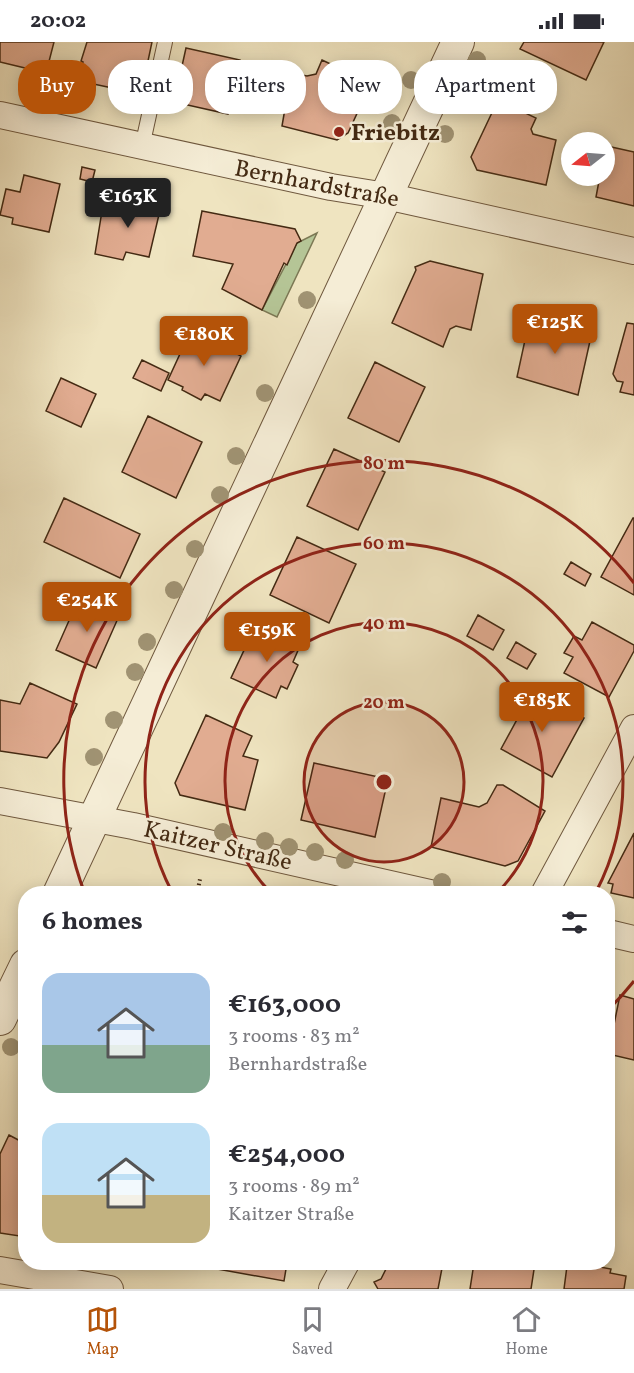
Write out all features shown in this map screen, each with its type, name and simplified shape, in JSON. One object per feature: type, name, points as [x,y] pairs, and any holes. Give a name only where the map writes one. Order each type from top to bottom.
[{"type":"street","points":[[62,886],[458,42]]},
{"type":"street","name":"Bernhardstraße","points":[[0,115],[634,251]]},
{"type":"street","points":[[548,886],[634,728]]},
{"type":"street","name":"Kaitzer Straße","points":[[0,801],[93,819],[398,886]]},
{"type":"street","points":[[615,935],[634,939]]},
{"type":"street","points":[[0,1019],[18,981]]},
{"type":"street","points":[[0,1270],[63,1285],[110,1289]]},
{"type":"street","points":[[332,1289],[342,1270]]},
{"type":"lane","points":[[142,147],[165,42]]},
{"type":"path","points":[[199,886],[200,879]]},
{"type":"green space","points":[[317,233],[277,317],[262,310],[297,243]]},
{"type":"building","points":[[0,42],[54,42],[49,60],[18,60],[18,66],[0,62]]},
{"type":"building","points":[[87,42],[152,42],[148,60],[108,60],[108,87],[96,85],[96,60],[81,60]]},
{"type":"building","points":[[524,42],[604,42],[586,80],[557,66],[557,60],[543,60],[520,49]]},
{"type":"building","points":[[186,48],[240,60],[205,60],[205,109],[193,106],[193,60],[183,60]]},
{"type":"building","points":[[318,69],[318,114],[357,114],[348,133],[337,140],[282,126],[284,114],[306,114],[306,76],[316,74]]},
{"type":"building","points":[[491,114],[528,114],[536,118],[531,129],[533,134],[556,140],[546,185],[477,170],[471,157]]},
{"type":"building","points":[[615,148],[634,152],[634,206],[596,197],[598,186],[615,186]]},
{"type":"building","points":[[82,167],[95,170],[92,182],[80,179]]},
{"type":"building","points":[[24,175],[60,184],[49,232],[12,224],[13,218],[0,215],[6,189],[20,192]]},
{"type":"building","points":[[118,195],[161,206],[149,257],[126,252],[123,260],[95,254],[102,211],[114,213]]},
{"type":"building","points":[[202,211],[295,229],[301,241],[297,243],[287,265],[284,263],[262,310],[222,289],[233,264],[193,256]]},
{"type":"building","points":[[430,261],[483,274],[471,330],[456,326],[450,329],[443,347],[392,323],[416,270],[415,267]]},
{"type":"building","points":[[530,317],[592,332],[578,395],[517,377]]},
{"type":"building","points":[[627,323],[634,324],[634,395],[620,392],[623,382],[617,381],[613,374]]},
{"type":"building","points":[[191,330],[241,356],[220,401],[205,394],[201,400],[168,380]]},
{"type":"building","points":[[142,360],[169,373],[161,391],[133,378]]},
{"type":"building","points":[[375,362],[425,387],[399,442],[348,418]]},
{"type":"building","points":[[61,378],[96,394],[81,427],[46,411]]},
{"type":"building","points":[[148,416],[202,442],[176,498],[122,472]]},
{"type":"building","points":[[334,449],[385,472],[358,530],[307,506]]},
{"type":"building","points":[[64,498],[140,534],[120,578],[44,542]]},
{"type":"building","points":[[634,518],[634,595],[601,577]]},
{"type":"building","points":[[297,537],[356,564],[329,623],[270,595]]},
{"type":"building","points":[[571,562],[591,574],[585,586],[564,574]]},
{"type":"building","points":[[79,598],[119,616],[96,668],[56,650]]},
{"type":"building","points":[[478,615],[504,630],[493,650],[467,636]]},
{"type":"building","points":[[592,622],[634,645],[634,651],[609,697],[564,673],[573,657],[564,653],[574,636],[582,640]]},
{"type":"building","points":[[255,627],[299,648],[293,662],[298,665],[287,689],[281,686],[276,698],[231,678]]},
{"type":"building","points":[[516,642],[536,654],[527,669],[507,658]]},
{"type":"building","points":[[30,683],[77,704],[59,742],[47,758],[0,751],[0,700],[20,704]]},
{"type":"building","points":[[533,690],[584,718],[552,777],[501,749]]},
{"type":"building","points":[[206,715],[252,736],[243,756],[258,760],[245,810],[180,795],[175,783]]},
{"type":"building","points":[[314,763],[388,779],[375,837],[301,820]]},
{"type":"building","points":[[497,785],[503,785],[545,811],[518,861],[505,866],[431,847],[441,798],[479,807],[487,803]]},
{"type":"building","points":[[634,833],[634,898],[615,894],[615,886],[608,883]]},
{"type":"building","points":[[620,995],[634,999],[634,1060],[615,1056],[615,1020]]},
{"type":"building","points":[[9,1135],[18,1140],[18,1236],[0,1233],[0,1154]]},
{"type":"building","points":[[223,1270],[286,1270],[284,1281]]},
{"type":"building","points":[[386,1270],[442,1270],[438,1289],[378,1289],[374,1282],[381,1279]]},
{"type":"building","points":[[473,1270],[534,1270],[531,1289],[470,1289]]},
{"type":"building","points":[[566,1270],[611,1270],[610,1273],[626,1276],[624,1289],[564,1289]]},
{"type":"place","name":"Friebitz","points":[[339,132]]}]
